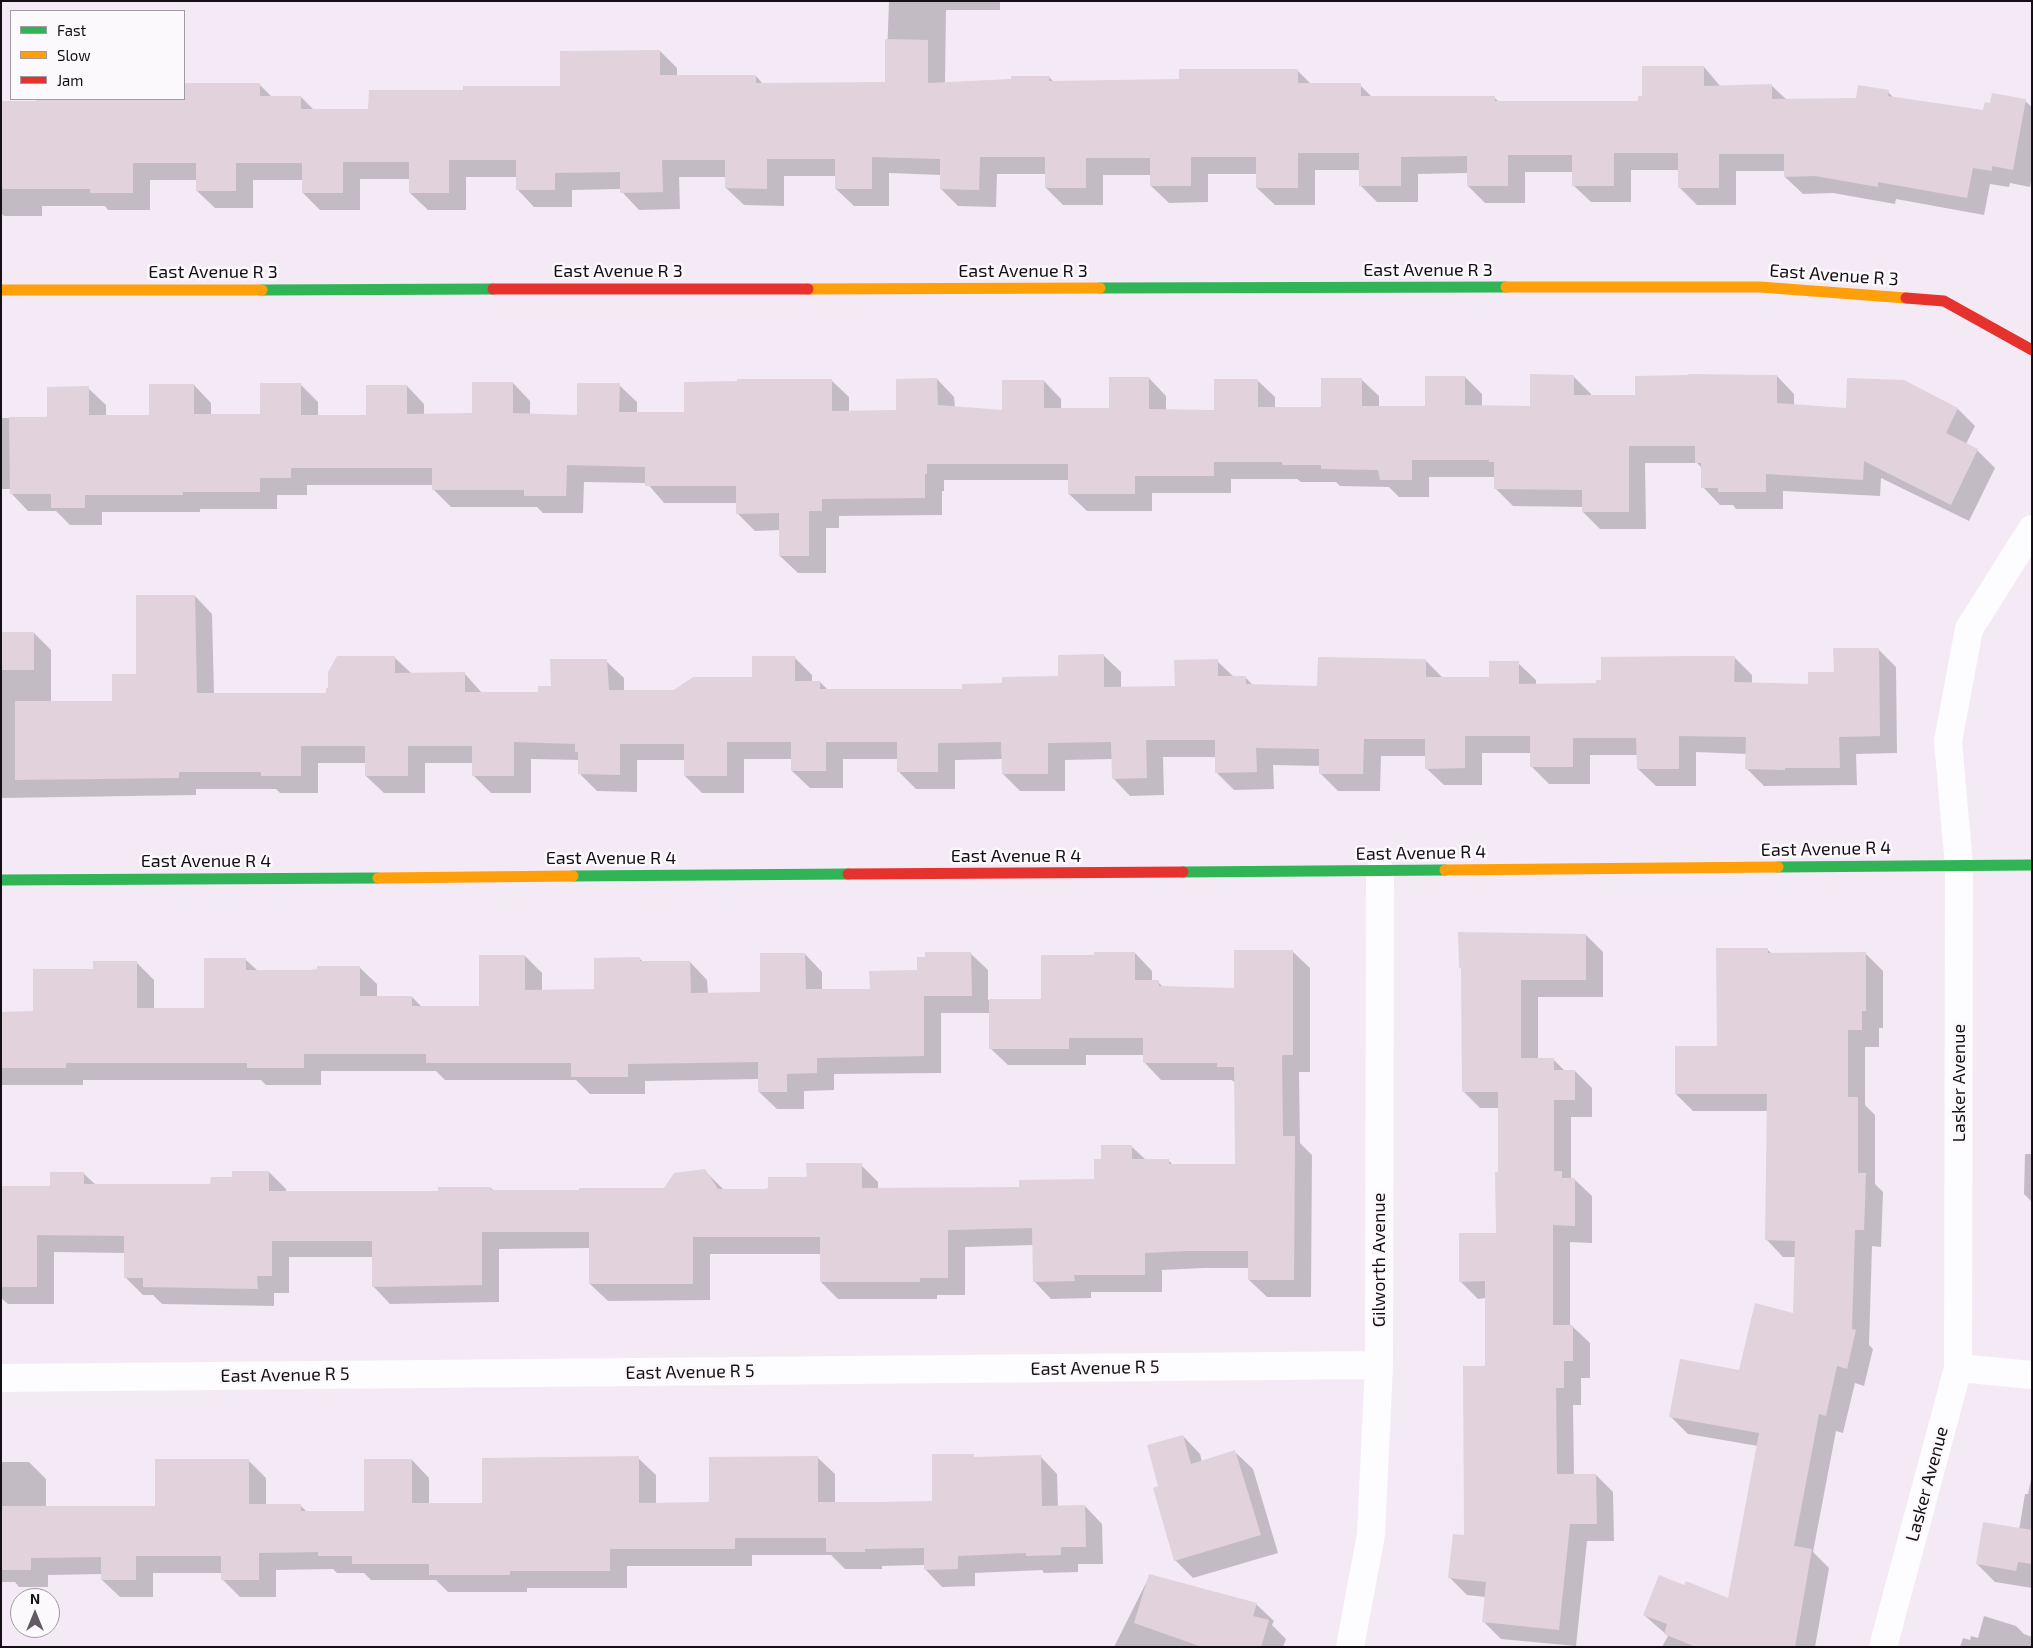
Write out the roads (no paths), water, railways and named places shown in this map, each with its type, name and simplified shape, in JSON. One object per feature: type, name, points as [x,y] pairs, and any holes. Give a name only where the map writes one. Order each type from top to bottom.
[{"type":"street","name":"East Avenue R 3","points":[[1,290],[1760,287],[1944,301],[2032,350]]},
{"type":"street","name":"Lasker Avenue","points":[[1883,1647],[1958,1368],[1960,866],[1948,741],[1969,629],[2032,529]]},
{"type":"street","name":"East Avenue R 4","points":[[1,880],[2032,865]]},
{"type":"street","name":"Gilworth Avenue","points":[[1350,1647],[1371,1535],[1379,1365],[1380,871]]},
{"type":"street","name":"East Avenue R 5","points":[[1,1378],[1379,1365]]},
{"type":"street","points":[[1958,1368],[2032,1375]]}]
